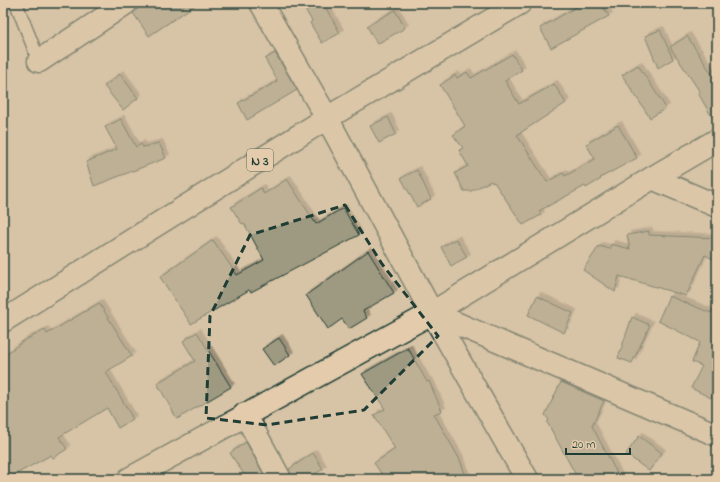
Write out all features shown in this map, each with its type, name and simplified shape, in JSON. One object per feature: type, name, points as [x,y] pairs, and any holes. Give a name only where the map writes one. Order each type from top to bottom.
[{"type":"street","points":[[39,61],[126,3]]},
{"type":"street","points":[[261,3],[326,118],[432,313],[527,479]]},
{"type":"street","name":"N 3","points":[[3,321],[326,118],[520,3]]},
{"type":"street","points":[[130,479],[245,414],[432,313],[652,178],[717,140]]},
{"type":"street","points":[[652,178],[717,206]]},
{"type":"street","points":[[432,313],[717,435]]},
{"type":"street","points":[[245,414],[280,479]]},
{"type":"lane","points":[[16,3],[39,61]]},
{"type":"highlighted area","points":[[345,205],[382,264],[438,336],[364,410],[267,425],[206,418],[210,316],[250,235]]},
{"type":"building","points":[[144,3],[198,3],[149,36],[133,13]]},
{"type":"building","points":[[301,3],[323,3],[340,33],[322,43],[310,23],[312,21]]},
{"type":"building","points":[[583,3],[600,3],[609,16],[551,48],[540,28]]},
{"type":"building","points":[[395,10],[405,28],[377,44],[367,26]]},
{"type":"building","points":[[660,30],[673,59],[658,68],[645,36]]},
{"type":"building","points":[[687,36],[717,82],[717,126],[698,93],[700,92],[670,47]]},
{"type":"building","points":[[275,53],[297,90],[247,120],[238,103],[276,82],[277,80],[265,59]]},
{"type":"building","points":[[512,54],[522,70],[505,81],[519,104],[554,84],[566,103],[517,135],[547,182],[563,173],[565,176],[595,159],[586,144],[618,125],[637,158],[600,178],[601,179],[586,188],[585,186],[539,211],[541,215],[523,225],[494,182],[492,183],[491,181],[471,191],[464,191],[455,173],[468,166],[459,150],[463,148],[453,135],[465,126],[440,85],[455,75],[457,78],[467,72],[471,78]]},
{"type":"building","points":[[638,65],[666,108],[650,118],[622,75]]},
{"type":"building","points":[[120,74],[138,98],[123,110],[104,86]]},
{"type":"building","points":[[388,117],[396,134],[379,143],[370,126]]},
{"type":"building","points":[[121,119],[136,147],[141,144],[143,147],[159,143],[166,158],[94,186],[86,162],[117,149],[105,127]]},
{"type":"building","points":[[417,170],[431,199],[417,207],[401,178]]},
{"type":"building","points":[[287,179],[316,224],[343,208],[359,235],[251,292],[249,290],[191,324],[160,277],[213,240],[237,275],[264,260],[244,223],[242,224],[231,207],[261,188],[264,194]]},
{"type":"building","points":[[649,231],[649,235],[717,238],[717,261],[705,255],[686,296],[619,276],[615,292],[583,270],[599,246],[610,249],[611,244],[630,249],[627,235]]},
{"type":"building","points":[[456,239],[467,257],[451,266],[441,247]]},
{"type":"building","points":[[368,251],[394,293],[363,311],[367,318],[349,329],[342,319],[328,329],[306,295]]},
{"type":"building","points":[[537,296],[573,313],[564,333],[528,315]]},
{"type":"building","points":[[669,296],[711,313],[717,301],[717,384],[711,398],[691,388],[702,366],[692,362],[700,342],[658,321]]},
{"type":"building","points":[[99,303],[132,356],[106,372],[133,419],[118,428],[107,408],[59,437],[67,449],[53,458],[51,455],[7,479],[3,479],[3,356],[25,340],[45,330],[47,334]]},
{"type":"building","points":[[632,317],[650,325],[632,363],[618,358]]},
{"type":"building","points":[[197,332],[231,387],[177,419],[157,383],[195,361],[183,341]]},
{"type":"building","points":[[279,338],[290,355],[274,366],[262,349]]},
{"type":"building","points":[[408,348],[427,382],[429,381],[442,411],[434,414],[460,460],[467,479],[385,479],[374,463],[395,449],[374,415],[385,409],[362,374]]},
{"type":"building","points":[[561,382],[604,401],[592,426],[620,479],[578,479],[547,422],[549,420],[545,415]]},
{"type":"building","points":[[639,436],[662,453],[649,471],[626,454]]},
{"type":"building","points":[[246,442],[266,479],[247,479],[230,453]]},
{"type":"building","points":[[313,453],[323,469],[307,479],[292,479],[289,469]]}]
